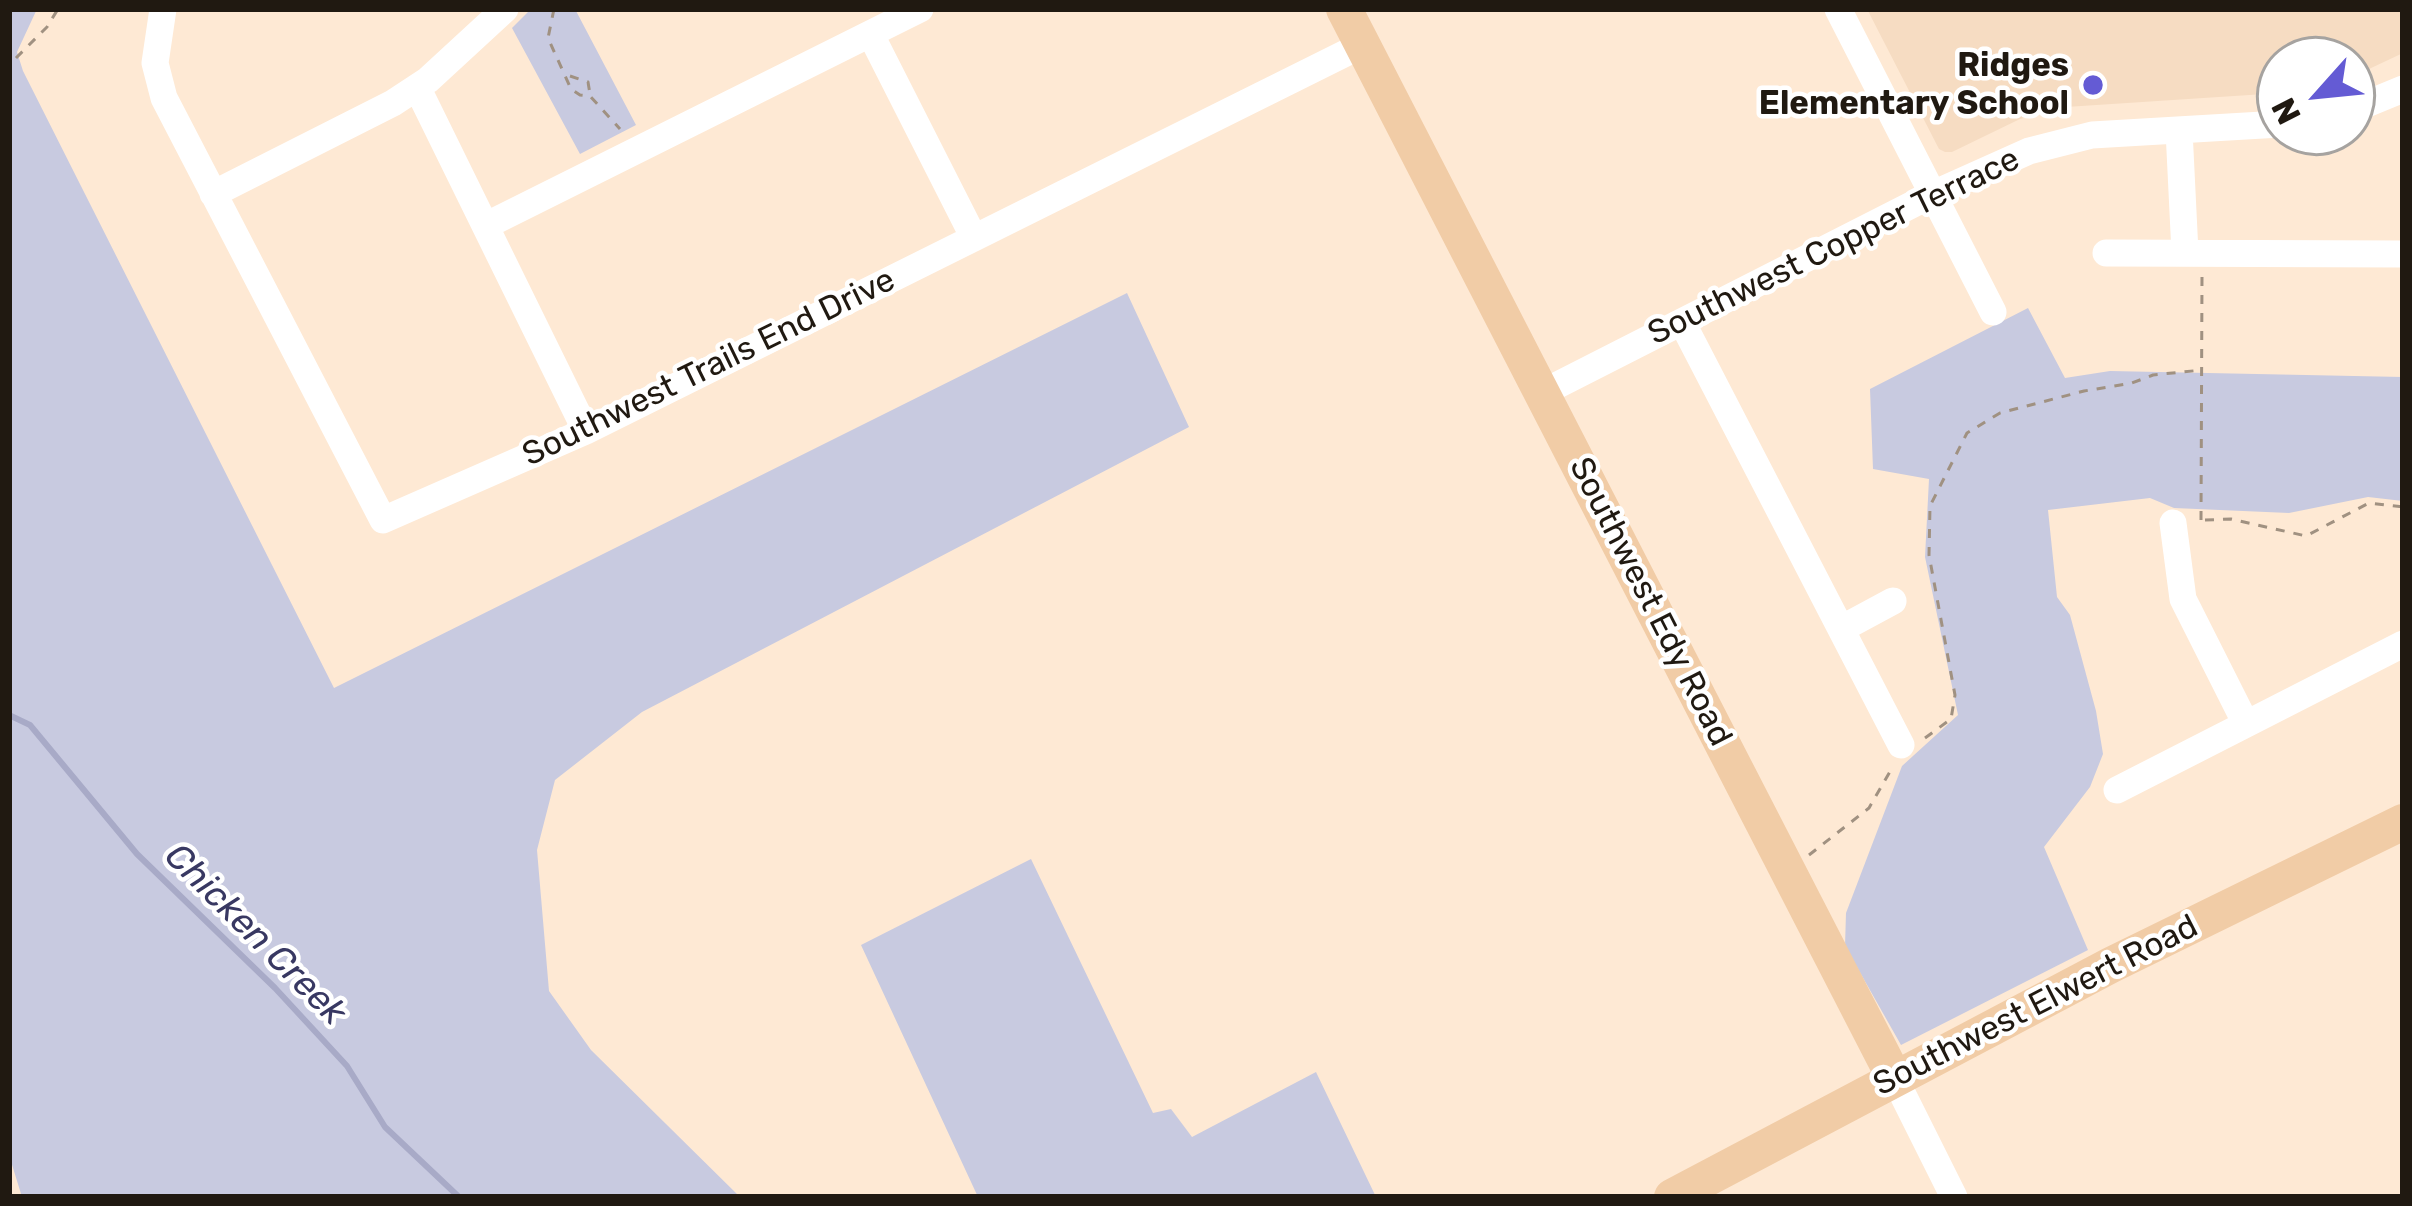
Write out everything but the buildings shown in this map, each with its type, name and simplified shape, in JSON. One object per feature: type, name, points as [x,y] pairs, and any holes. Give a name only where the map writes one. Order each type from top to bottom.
[{"type":"main road","name":"Southwest Edy Road","points":[[1344,9],[1895,1079]]},
{"type":"main road","name":"Southwest Elwert Road","points":[[1672,1197],[2111,965],[2403,822]]},
{"type":"street","points":[[163,9],[154,46],[158,82],[213,194],[417,87],[506,9]]},
{"type":"street","points":[[487,225],[920,9]]},
{"type":"street","points":[[1838,9],[1993,312]]},
{"type":"street","points":[[871,35],[974,238]]},
{"type":"street","name":"Southwest Trails End Drive","points":[[213,194],[383,520],[586,431],[1362,45]]},
{"type":"street","points":[[417,87],[586,431]]},
{"type":"street","name":"Southwest Copper Terrace","points":[[1542,393],[2005,160],[2061,140],[2256,125]]},
{"type":"street","points":[[2179,130],[2194,253]]},
{"type":"street","points":[[2106,253],[2403,254]]},
{"type":"street","points":[[1682,322],[1905,751]]},
{"type":"street","points":[[2173,523],[2183,599],[2246,724]]},
{"type":"street","points":[[1841,628],[1893,601]]},
{"type":"street","points":[[2117,790],[2403,644]]},
{"type":"street","name":"Southwest Edy Road","points":[[1895,1079],[1954,1197]]},
{"type":"path","points":[[16,58],[47,28],[58,9]]},
{"type":"path","points":[[554,9],[548,38],[576,94],[590,96]]},
{"type":"path","points":[[568,76],[588,82],[590,96],[636,150]]},
{"type":"path","points":[[2194,253],[2202,372],[2201,520]]},
{"type":"path","points":[[1787,867],[1830,842],[1869,808],[1905,751],[1955,712],[1929,555],[1930,506],[1967,433],[2000,413],[2084,391],[2153,375],[2202,372]]},
{"type":"path","points":[[2173,523],[2231,519],[2306,536],[2369,503],[2403,507]]},
{"type":"shaded area","points":[[9,9],[37,9],[17,52],[23,71],[334,688],[1127,293],[1189,427],[642,712],[555,780],[537,850],[549,991],[591,1050],[740,1197],[22,1197],[9,1155]]},
{"type":"shaded area","points":[[531,9],[575,9],[636,125],[580,154],[512,28]]},
{"type":"shaded area","name":"Ridges Elementary School","points":[[1867,9],[2403,9],[2403,53],[2376,66],[2376,36],[2256,36],[2256,95],[2066,107],[2020,119],[1952,152],[1939,149]]},
{"type":"shaded area","points":[[2028,308],[2065,378],[2110,371],[2403,377],[2403,501],[2368,497],[2289,513],[2174,508],[2150,498],[2048,510],[2057,597],[2070,615],[2103,754],[2090,787],[2044,847],[2088,950],[1901,1045],[1845,946],[1846,913],[1902,766],[1958,715],[1925,557],[1929,479],[1873,469],[1870,389]]},
{"type":"shaded area","points":[[1031,859],[1153,1113],[1171,1109],[1192,1137],[1316,1072],[1376,1197],[978,1197],[861,945]]},
{"type":"waterway","name":"Chicken Creek","points":[[9,715],[30,725],[137,854],[275,988],[347,1066],[385,1127],[459,1197]]},
{"type":"place","name":"Ridges Elementary School","points":[[2093,85]]}]
